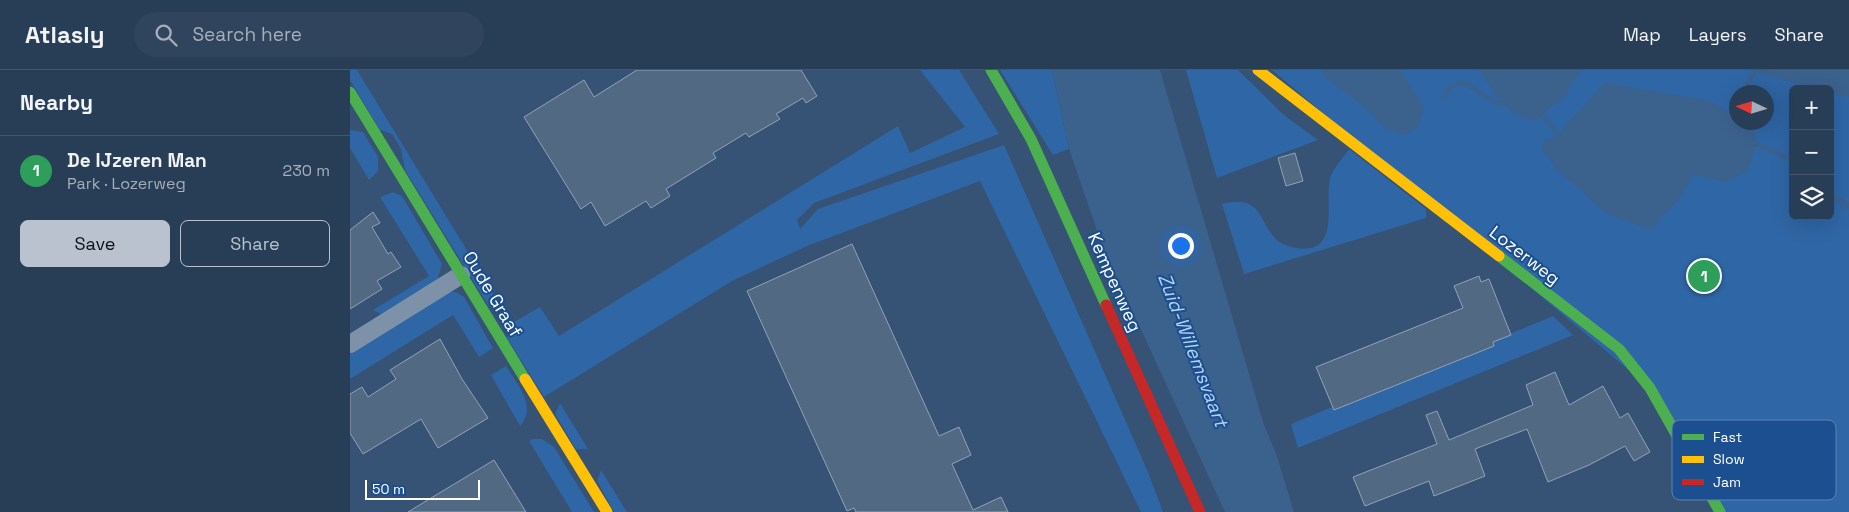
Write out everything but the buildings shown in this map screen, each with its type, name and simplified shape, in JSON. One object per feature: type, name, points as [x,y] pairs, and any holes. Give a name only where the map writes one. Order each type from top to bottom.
[{"type":"street","name":"Kempenweg","points":[[991,70],[1031,138],[1200,512]]},
{"type":"street","name":"Lozerweg","points":[[1258,70],[1619,349],[1650,388],[1672,427]]},
{"type":"street","name":"Oude Graaf","points":[[350,92],[607,512]]},
{"type":"street","points":[[350,344],[461,274]]},
{"type":"street","name":"Lozerweg","points":[[1713,500],[1720,512]]},
{"type":"shaded area","points":[[350,70],[357,70],[501,306],[488,305],[405,170],[401,149],[392,134],[380,130],[350,80]]},
{"type":"shaded area","points":[[920,70],[959,70],[999,134],[814,203],[797,220],[800,229],[818,209],[1004,145],[1148,472],[1163,512],[1141,512],[980,181],[807,246],[732,281],[544,397],[507,338],[512,323],[540,307],[559,336],[898,126],[910,153],[965,127]]},
{"type":"shaded area","points":[[1000,70],[1052,70],[1069,149],[1053,155]]},
{"type":"shaded area","points":[[1186,70],[1238,70],[1285,116],[1318,140],[1217,178]]},
{"type":"shaded area","points":[[1272,70],[1849,70],[1849,512],[1722,512],[1714,500],[1836,500],[1836,420],[1672,420],[1672,432],[1638,378]]},
{"type":"shaded area","points":[[350,130],[363,132],[378,157],[378,171],[369,180],[350,148]]},
{"type":"shaded area","points":[[1349,149],[1426,209],[1426,218],[1244,274],[1222,204],[1238,202],[1249,204],[1257,210],[1267,228],[1283,244],[1296,248],[1310,248],[1320,243],[1325,235],[1328,225],[1330,178]]},
{"type":"shaded area","points":[[393,192],[402,196],[442,264],[437,281],[381,314],[373,310],[429,276],[380,197]]},
{"type":"shaded area","points":[[448,292],[456,292],[464,297],[493,348],[479,357],[453,315],[350,379],[350,351]]},
{"type":"shaded area","points":[[1553,316],[1573,335],[1298,448],[1291,424]]},
{"type":"shaded area","points":[[506,366],[520,388],[526,403],[525,419],[520,426],[491,375]]},
{"type":"shaded area","points":[[560,403],[588,449],[576,449],[555,414]]},
{"type":"shaded area","points":[[542,439],[554,447],[594,512],[572,512],[529,441]]},
{"type":"shaded area","points":[[601,470],[627,512],[614,512],[597,481]]},
{"type":"water","name":"Zuid-Willemsvaart","points":[[1052,70],[1160,70],[1264,425],[1276,453],[1294,512],[1225,512],[1102,245],[1069,149]]},
{"type":"water","points":[[1322,70],[1400,70],[1424,108],[1418,127],[1405,135],[1388,130],[1352,97],[1323,76]]},
{"type":"water","points":[[1479,70],[1580,70],[1564,98],[1541,114],[1538,120],[1527,119],[1510,110],[1497,96]]},
{"type":"water","points":[[1749,70],[1849,70],[1849,97],[1834,94],[1834,85],[1802,85]]},
{"type":"water","points":[[1604,83],[1711,101],[1729,113],[1729,130],[1754,130],[1755,148],[1748,171],[1725,182],[1693,174],[1683,194],[1651,230],[1606,213],[1558,171],[1541,148],[1546,139],[1551,139],[1558,134]]},
{"type":"waterway","points":[[1748,85],[1755,70]]},
{"type":"waterway","points":[[1444,97],[1451,87],[1462,82],[1491,100],[1502,104]]},
{"type":"waterway","points":[[1541,114],[1558,134]]},
{"type":"waterway","points":[[1753,142],[1789,159]]},
{"type":"waterway","points":[[1834,197],[1849,206]]},
{"type":"traffic: fast","points":[[991,70],[1031,139],[1106,305]]},
{"type":"traffic: fast","points":[[350,92],[525,379]]},
{"type":"traffic: fast","points":[[1499,256],[1619,349],[1650,388],[1672,427]]},
{"type":"traffic: fast","points":[[1713,500],[1720,512]]},
{"type":"traffic: slow","points":[[1258,70],[1499,256]]},
{"type":"traffic: slow","points":[[525,379],[607,512]]},
{"type":"traffic: jam","points":[[1106,305],[1200,512]]},
{"type":"place","name":"De IJzeren Man","points":[[1704,276]]}]
